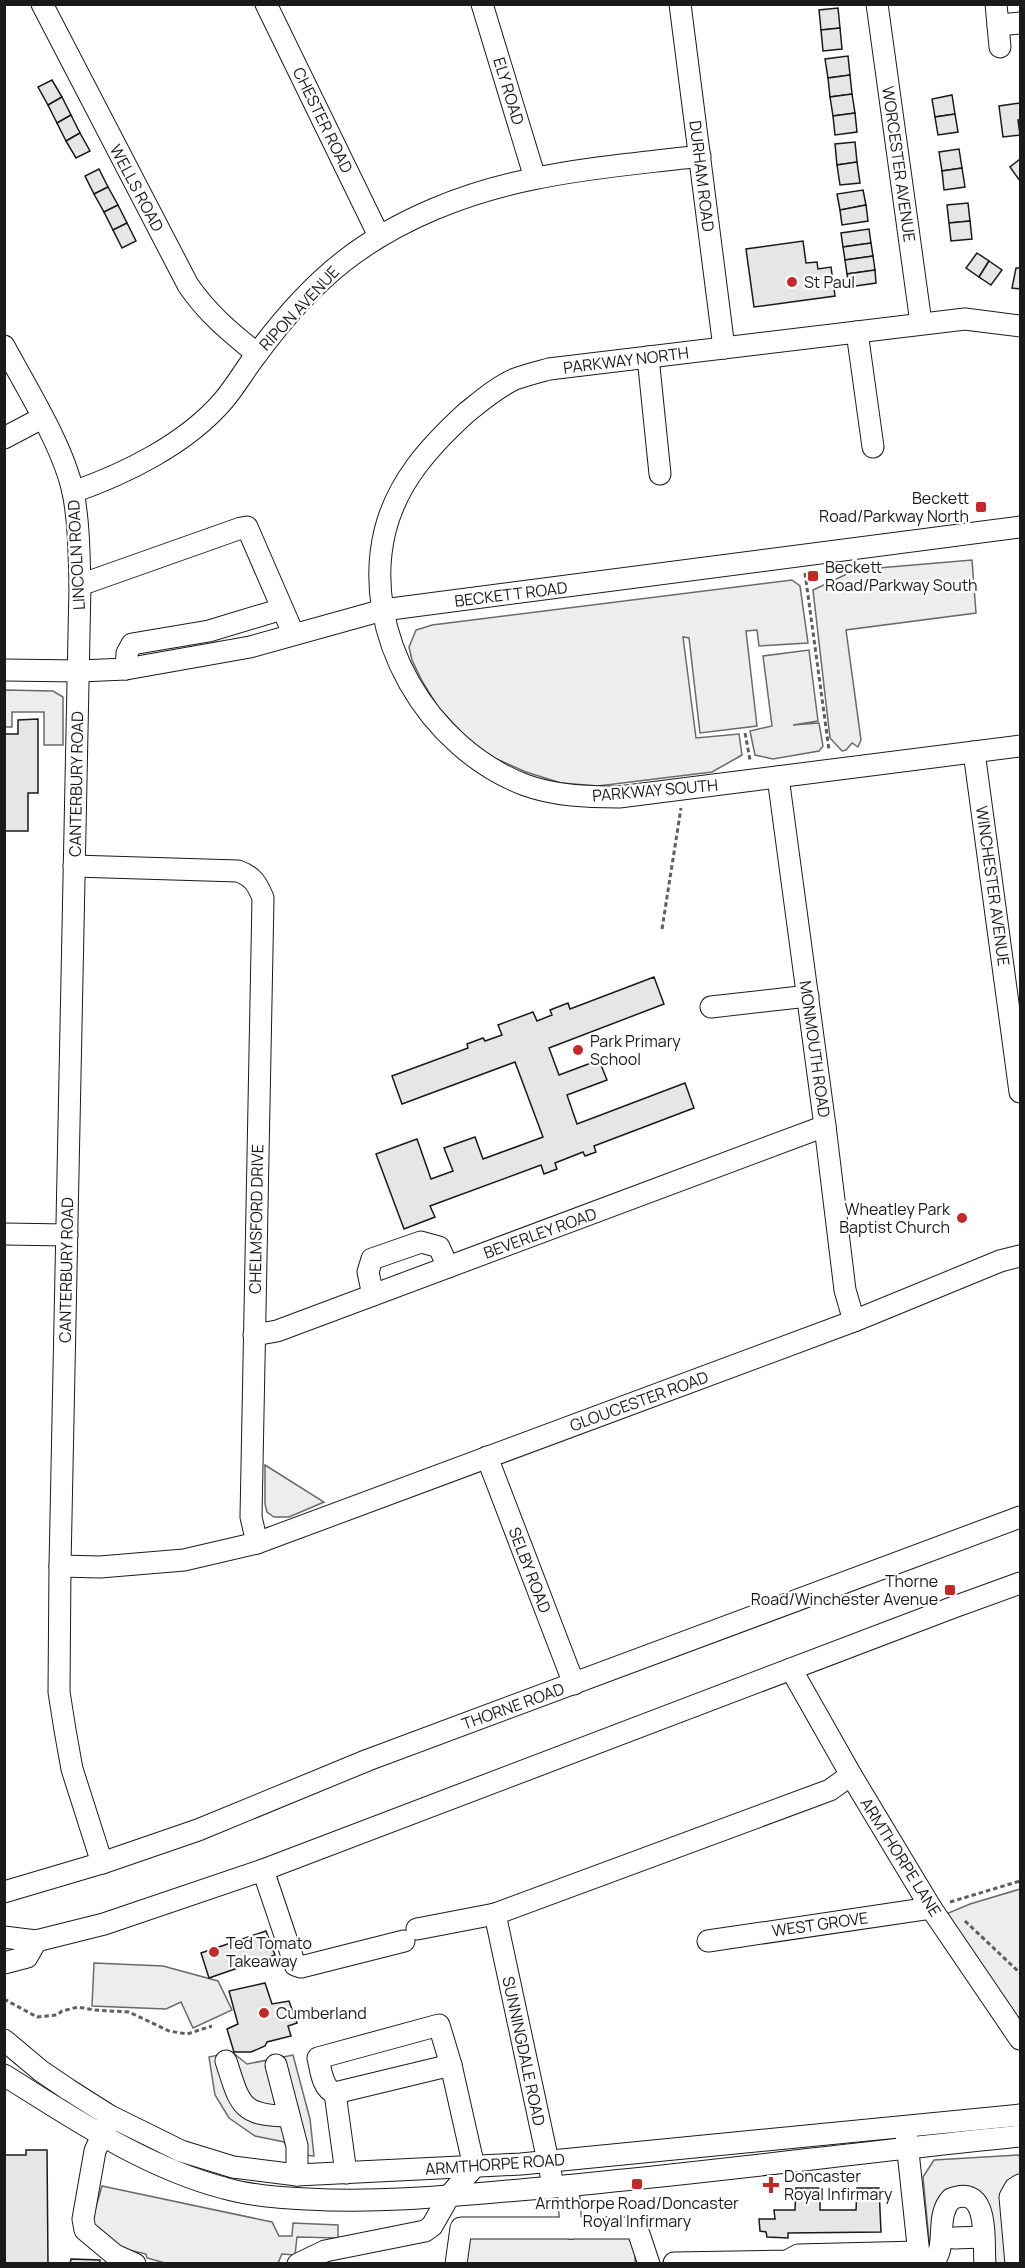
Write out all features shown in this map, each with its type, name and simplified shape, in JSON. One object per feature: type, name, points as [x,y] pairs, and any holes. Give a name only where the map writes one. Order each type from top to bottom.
[{"type":"street","name":"WELLS ROAD","points":[[42,4],[188,285],[203,307],[257,354]]},
{"type":"street","name":"CHESTER ROAD","points":[[266,4],[379,236]]},
{"type":"street","name":"ELY ROAD","points":[[483,4],[535,178]]},
{"type":"street","name":"DURHAM ROAD","points":[[680,4],[724,348]]},
{"type":"street","name":"WORCESTER AVENUE","points":[[877,4],[921,323]]},
{"type":"street","points":[[1000,48],[997,15],[1020,23]]},
{"type":"street","name":"RIPON AVENUE","points":[[73,492],[100,483],[156,455],[222,403],[257,354],[312,290],[343,262],[379,236],[492,188],[535,178],[700,156]]},
{"type":"street","name":"PARKWAY NORTH","points":[[383,610],[381,567],[385,531],[398,496],[417,462],[438,438],[483,399],[513,380],[549,369],[857,333],[921,323],[965,319],[1020,326]]},
{"type":"street","points":[[857,333],[873,447]]},
{"type":"street","name":"LINCOLN ROAD","points":[[4,346],[65,464],[73,492],[77,519],[80,585],[79,671]]},
{"type":"street","points":[[648,357],[660,474]]},
{"type":"street","points":[[4,438],[42,418]]},
{"type":"street","name":"BECKETT ROAD","points":[[4,670],[126,669],[250,647],[293,633],[383,610],[1020,527]]},
{"type":"street","points":[[80,585],[241,528],[247,528],[293,633]]},
{"type":"street","points":[[126,669],[127,653],[132,644],[209,631],[282,609]]},
{"type":"street","name":"PARKWAY SOUTH","points":[[383,610],[402,671],[438,724],[462,749],[500,774],[554,793],[588,797],[619,797],[1020,746]]},
{"type":"street","name":"CANTERBURY ROAD","points":[[79,671],[59,1692],[72,1769],[102,1863]]},
{"type":"street","name":"WINCHESTER AVENUE","points":[[974,752],[1015,1008],[1020,1092]]},
{"type":"street","name":"MONMOUTH ROAD","points":[[778,777],[845,1290],[854,1321]]},
{"type":"street","name":"CHELMSFORD DRIVE","points":[[74,866],[238,871],[250,876],[259,886],[263,898],[251,1517],[257,1543]]},
{"type":"street","points":[[711,1007],[808,996]]},
{"type":"street","name":"BEVERLEY ROAD","points":[[254,1335],[278,1331],[825,1126]]},
{"type":"street","points":[[4,1234],[67,1235]]},
{"type":"street","points":[[373,1295],[368,1272],[372,1259],[421,1242],[439,1247],[448,1267]]},
{"type":"street","name":"GLOUCESTER ROAD","points":[[257,1543],[854,1321],[1000,1261],[1020,1256]]},
{"type":"street","name":"SELBY ROAD","points":[[487,1457],[574,1684]]},
{"type":"street","name":"THORNE ROAD","points":[[4,1892],[102,1863],[198,1830],[368,1760],[1020,1517]]},
{"type":"street","points":[[60,1566],[100,1566],[184,1560],[257,1543]]},
{"type":"street","points":[[4,1937],[36,1941],[104,1924],[263,1870],[1020,1583]]},
{"type":"street","name":"ARMTHORPE LANE","points":[[790,1670],[851,1775],[939,1906],[1020,2038]]},
{"type":"street","points":[[263,1870],[295,1965],[302,1967],[410,1935],[495,1914],[830,1790],[851,1775]]},
{"type":"street","name":"WEST GROVE","points":[[708,1941],[939,1906]]},
{"type":"street","name":"SUNNINGDALE ROAD","points":[[495,1914],[548,2161],[560,2187],[571,2228]]},
{"type":"street","points":[[4,1963],[27,1957],[36,1941]]},
{"type":"street","points":[[298,2264],[325,2251],[425,2231],[436,2221],[449,2196],[474,2167],[451,2065],[439,2025],[318,2058],[326,2087],[335,2093],[451,2065]]},
{"type":"street","name":"ARMTHORPE ROAD","points":[[4,2040],[106,2125],[232,2167],[297,2175],[474,2167],[906,2137],[1020,2136]]},
{"type":"street","points":[[226,2061],[236,2092],[243,2104],[253,2112],[266,2116],[289,2116]]},
{"type":"street","points":[[276,2065],[297,2146],[297,2175]]},
{"type":"street","name":"ARMTHORPE ROAD","points":[[4,2075],[106,2125],[192,2178],[260,2197],[357,2202],[560,2187],[906,2137],[1020,2115]]},
{"type":"street","points":[[335,2093],[346,2173]]},
{"type":"street","points":[[106,2125],[95,2151],[83,2219],[85,2230],[115,2255],[135,2264]]},
{"type":"street","points":[[906,2137],[923,2260]]},
{"type":"street","points":[[1016,2264],[1010,2197],[1018,2187]]},
{"type":"street","points":[[674,2263],[787,2261],[798,2255],[923,2260],[937,2258],[940,2248],[942,2212],[951,2199],[963,2196],[974,2200],[981,2208],[985,2264]]},
{"type":"street","points":[[456,2264],[461,2228],[637,2228],[649,2264]]},
{"type":"street","points":[[954,2238],[983,2238]]},
{"type":"path","points":[[802,556],[832,770]]},
{"type":"path","points":[[745,733],[753,780]]},
{"type":"path","points":[[662,929],[684,789]]},
{"type":"path","points":[[939,1906],[1020,1881]]},
{"type":"path","points":[[939,1906],[954,1911]]},
{"type":"path","points":[[962,1918],[1020,1973]]},
{"type":"path","points":[[4,1999],[37,2017],[57,2015],[62,2011],[78,2007],[129,2012],[168,2031],[187,2034],[212,2026]]},
{"type":"shaded area","points":[[972,560],[976,613],[846,630],[861,740],[858,747],[852,743],[842,751],[830,738],[813,590],[851,572]]},
{"type":"shaded area","points":[[792,580],[800,586],[808,643],[759,646],[757,630],[746,631],[757,726],[700,733],[689,638],[683,637],[696,738],[739,734],[742,755],[712,772],[598,786],[561,783],[526,772],[490,756],[463,734],[438,707],[422,681],[412,660],[409,647],[416,630],[432,625]]},
{"type":"shaded area","points":[[809,650],[818,721],[793,725],[819,723],[823,746],[819,751],[773,759],[755,755],[750,731],[772,726],[763,656]]},
{"type":"shaded area","points":[[5,690],[53,691],[63,697],[63,745],[44,745],[44,712],[12,712],[12,727],[5,727]]},
{"type":"shaded area","points":[[265,1465],[324,1502],[289,1517],[274,1517],[267,1512],[265,1504]]},
{"type":"shaded area","points":[[1020,1889],[1020,2019],[1004,2002],[946,1914]]},
{"type":"shaded area","points":[[94,1963],[163,1966],[218,1981],[232,2010],[193,2028],[181,2002],[166,2009],[92,2006]]},
{"type":"shaded area","points":[[232,2052],[247,2064],[293,2055],[310,2119],[314,2156],[290,2154],[284,2142],[255,2136],[229,2118],[215,2095],[209,2057]]},
{"type":"shaded area","points":[[1020,2155],[1020,2177],[1006,2182],[1004,2199],[1009,2263],[988,2263],[989,2245],[963,2196],[930,2251],[923,2177],[934,2160]]},
{"type":"shaded area","points":[[102,2186],[272,2222],[279,2236],[292,2236],[293,2223],[338,2225],[338,2238],[297,2237],[295,2255],[282,2254],[278,2263],[165,2263],[147,2258],[146,2254],[121,2248],[91,2224]]},
{"type":"shaded area","points":[[475,2234],[626,2234],[635,2239],[635,2263],[463,2264],[465,2240]]},
{"type":"building","points":[[838,8],[840,28],[821,30],[819,10]]},
{"type":"building","points":[[840,28],[842,49],[823,51],[821,30]]},
{"type":"building","points":[[848,56],[850,75],[828,78],[825,59]]},
{"type":"building","points":[[850,75],[852,94],[830,97],[828,78]]},
{"type":"building","points":[[52,80],[62,97],[48,105],[38,87]]},
{"type":"building","points":[[852,94],[855,113],[833,116],[830,97]]},
{"type":"building","points":[[952,95],[955,114],[935,117],[932,99]]},
{"type":"building","points":[[62,97],[71,115],[57,123],[48,105]]},
{"type":"building","points":[[1020,103],[1020,120],[1018,120],[1020,135],[1003,137],[999,106]]},
{"type":"building","points":[[855,113],[857,132],[835,135],[833,116]]},
{"type":"building","points":[[955,114],[958,132],[938,135],[935,117]]},
{"type":"building","points":[[71,115],[80,133],[66,141],[57,123]]},
{"type":"building","points":[[80,133],[90,151],[76,158],[66,141]]},
{"type":"building","points":[[855,142],[857,162],[837,165],[835,144]]},
{"type":"building","points":[[959,149],[962,168],[942,171],[939,152]]},
{"type":"building","points":[[1020,159],[1020,181],[1010,167]]},
{"type":"building","points":[[857,162],[860,183],[840,185],[837,165]]},
{"type":"building","points":[[962,168],[965,187],[944,190],[942,171]]},
{"type":"building","points":[[99,169],[108,187],[94,194],[85,176]]},
{"type":"building","points":[[108,187],[118,205],[104,212],[94,194]]},
{"type":"building","points":[[863,190],[866,205],[840,210],[837,194]]},
{"type":"building","points":[[968,203],[970,221],[949,223],[947,205]]},
{"type":"building","points":[[118,205],[127,223],[113,230],[104,212]]},
{"type":"building","points":[[866,205],[868,221],[842,225],[840,210]]},
{"type":"building","points":[[970,221],[972,239],[951,241],[949,223]]},
{"type":"building","points":[[127,223],[136,241],[122,248],[113,230]]},
{"type":"building","points":[[869,229],[871,243],[843,247],[841,233]]},
{"type":"building","name":"St Paul","points":[[803,241],[806,263],[817,262],[818,269],[831,267],[835,296],[754,307],[746,249]]},
{"type":"building","points":[[871,243],[873,256],[845,260],[843,247]]},
{"type":"building","points":[[977,253],[989,261],[979,277],[966,268]]},
{"type":"building","points":[[873,256],[875,270],[847,274],[845,260]]},
{"type":"building","points":[[989,261],[1002,270],[991,285],[979,277]]},
{"type":"building","points":[[1016,268],[1020,268],[1020,289],[1012,288]]},
{"type":"building","points":[[875,270],[876,283],[849,287],[847,274]]},
{"type":"building","points":[[38,719],[38,793],[28,793],[28,831],[4,831],[4,734],[18,734],[18,720]]},
{"type":"building","points":[[654,977],[664,1004],[549,1048],[559,1075],[599,1060],[607,1080],[567,1095],[577,1124],[685,1083],[694,1108],[594,1146],[596,1152],[585,1156],[583,1152],[555,1163],[557,1169],[544,1174],[541,1165],[430,1206],[435,1217],[404,1229],[376,1154],[417,1139],[431,1179],[453,1171],[444,1148],[475,1137],[483,1159],[543,1137],[515,1062],[402,1104],[392,1076],[468,1048],[467,1044],[483,1038],[485,1041],[502,1035],[498,1025],[533,1012],[537,1021],[552,1015],[550,1010],[568,1003],[570,1009]]},
{"type":"building","points":[[266,1931],[275,1955],[209,1978],[201,1953]]},
{"type":"building","name":"Cumberland","points":[[265,1983],[272,2004],[289,2001],[297,2023],[288,2026],[291,2036],[267,2042],[265,2046],[251,2052],[234,2052],[227,2029],[238,2024],[229,1991]]},
{"type":"building","points":[[26,2150],[47,2150],[48,2264],[4,2264],[4,2155],[26,2155]]},
{"type":"building","points":[[796,2188],[820,2188],[820,2210],[856,2210],[857,2188],[879,2188],[881,2232],[788,2233],[788,2238],[767,2237],[766,2232],[760,2231],[759,2219],[775,2219],[774,2210],[795,2210]]},
{"type":"building","points":[[71,2259],[100,2260],[100,2264],[70,2264]]},
{"type":"place","name":"St Paul","points":[[792,282]]},
{"type":"place","name":"Beckett Road/Parkway North","points":[[981,507]]},
{"type":"place","name":"Beckett Road/Parkway South","points":[[813,576]]},
{"type":"place","name":"Park Primary School","points":[[578,1050]]},
{"type":"place","name":"Wheatley Park Baptist Church","points":[[962,1218]]},
{"type":"place","name":"Thorne Road/Winchester Avenue","points":[[950,1590]]},
{"type":"place","name":"Ted Tomato Takeaway","points":[[214,1952]]},
{"type":"place","name":"Cumberland","points":[[264,2013]]},
{"type":"place","name":"Armthorpe Road/Doncaster Royal Infirmary","points":[[637,2184]]},
{"type":"place","name":"Doncaster Royal Infirmary","points":[[771,2185]]}]
